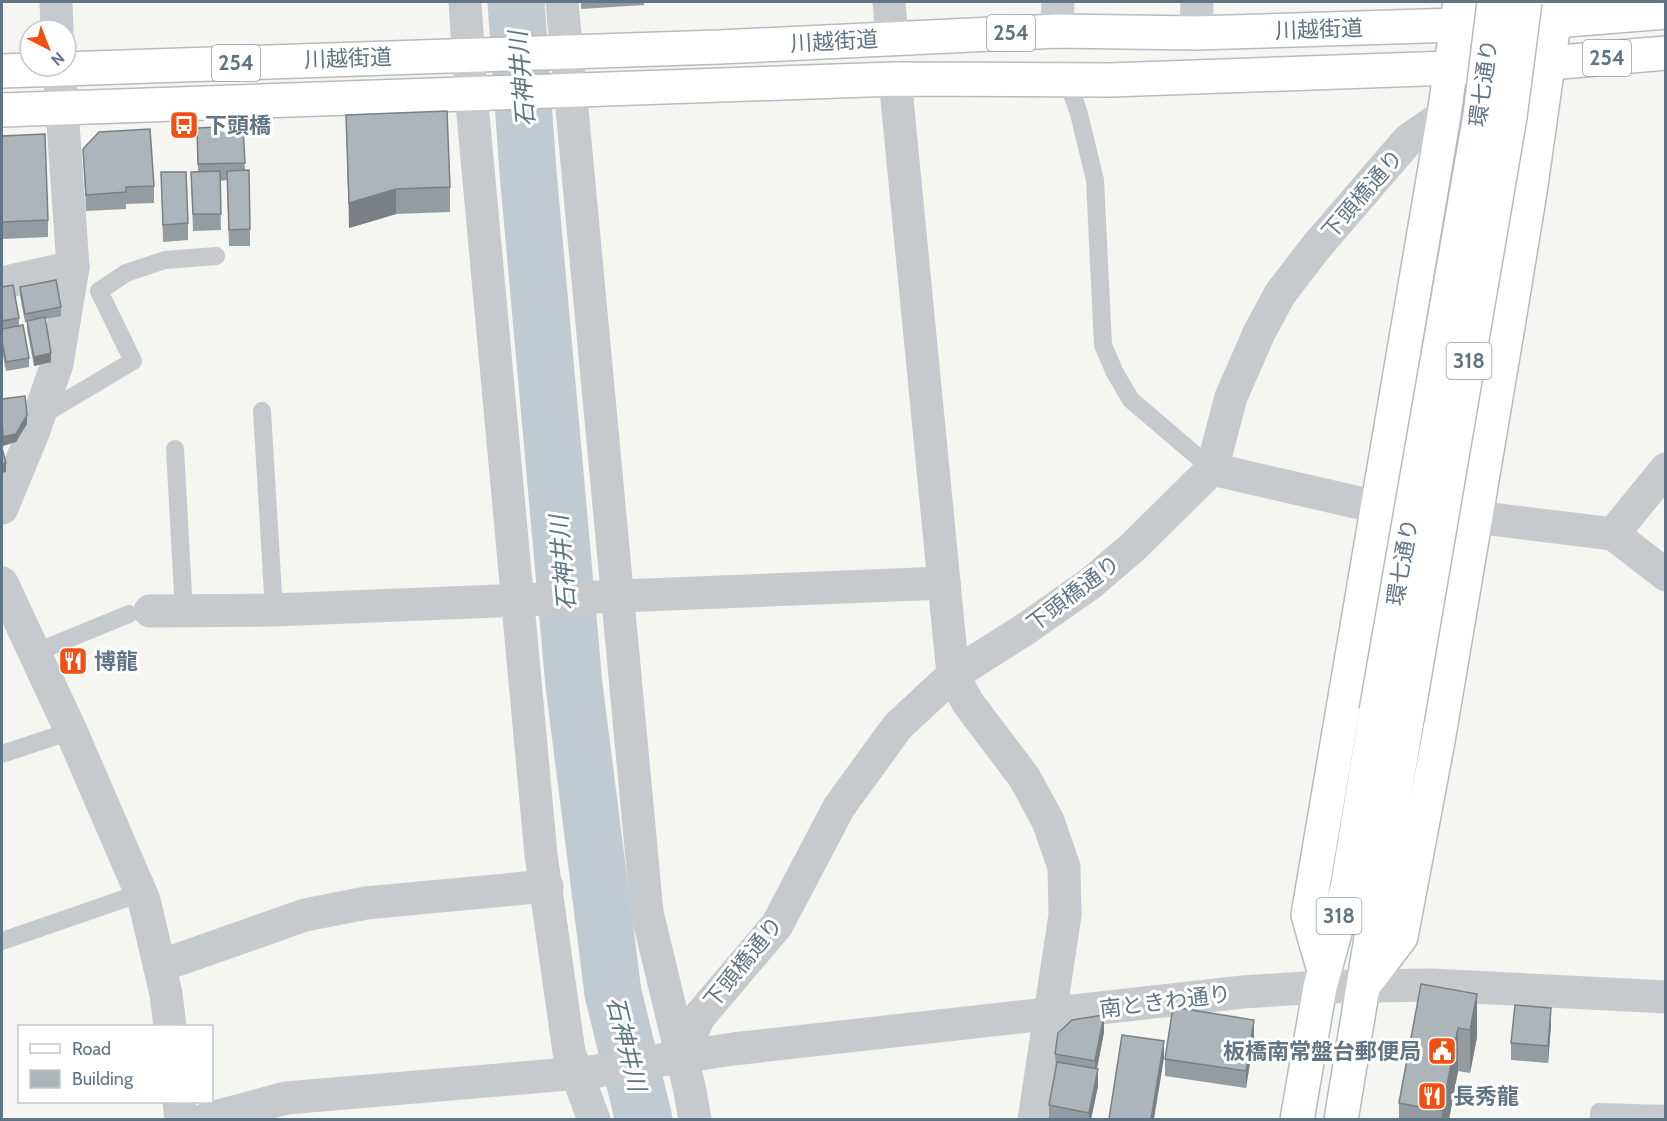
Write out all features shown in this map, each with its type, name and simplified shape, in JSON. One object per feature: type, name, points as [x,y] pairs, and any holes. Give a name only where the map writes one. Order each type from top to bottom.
[{"type":"main road","name":"環七通り","points":[[1297,1119],[1322,979],[1347,889],[1480,115],[1494,2]]},
{"type":"main road","name":"環七通り","points":[[1341,1119],[1510,117],[1525,2]]},
{"type":"main road","name":"川越街道","points":[[78,67],[892,38],[1057,16],[1196,17],[1556,11],[1665,12]]},
{"type":"main road","points":[[1364,985],[1401,937],[1438,741],[1530,192],[1556,11]]},
{"type":"main road","points":[[1322,979],[1308,915],[1444,116],[1459,13]]},
{"type":"main road","name":"川越街道","points":[[2,110],[895,79],[1110,80],[1451,68],[1549,63],[1665,53]]},
{"type":"main road","name":"川越街道","points":[[2,71],[18,70]]},
{"type":"street","points":[[56,2],[57,18]]},
{"type":"street","points":[[465,2],[541,855],[569,1052],[584,1072],[594,1119]]},
{"type":"street","points":[[562,2],[647,912],[674,1058],[690,1091],[694,1119]]},
{"type":"street","points":[[889,2],[892,38]]},
{"type":"street","points":[[2,508],[57,364],[73,267],[60,78]]},
{"type":"street","points":[[895,79],[953,675],[968,703],[1024,777],[1048,820],[1064,867],[1065,915],[1034,1119]]},
{"type":"street","name":"下頭橋通り","points":[[674,1058],[699,1017],[777,925],[839,807],[898,726],[953,675],[1024,630],[1091,583],[1133,547],[1212,469],[1231,397],[1258,333],[1280,294],[1316,247],[1408,140],[1444,116]]},
{"type":"street","points":[[2,283],[73,267]]},
{"type":"street","points":[[1212,469],[1377,507]]},
{"type":"street","points":[[1613,534],[1665,469]]},
{"type":"street","points":[[1475,517],[1613,534],[1665,574]]},
{"type":"street","points":[[140,612],[274,610],[944,583]]},
{"type":"street","points":[[2,584],[71,731],[141,893],[160,966],[170,1025]]},
{"type":"street","points":[[160,966],[305,915],[366,903],[547,886]]},
{"type":"street","name":"南ときわ通り","points":[[674,1058],[733,1048],[1242,992],[1322,979],[1364,985],[1431,985],[1665,997]]},
{"type":"street","points":[[204,1119],[286,1098],[584,1072],[674,1058]]},
{"type":"street","points":[[179,1103],[181,1119]]},
{"type":"lane","points":[[1067,79],[1079,114],[1095,180],[1103,345],[1115,373],[1131,400],[1212,469]]},
{"type":"lane","points":[[38,418],[133,361],[99,291],[126,273],[165,260],[216,256]]},
{"type":"lane","points":[[262,411],[274,610]]},
{"type":"lane","points":[[175,449],[184,612]]},
{"type":"lane","points":[[34,653],[140,612]]},
{"type":"lane","points":[[2,754],[71,731]]},
{"type":"lane","points":[[2,941],[141,893]]},
{"type":"lane","points":[[1599,1119],[1599,1112],[1665,1114]]},
{"type":"building","points":[[447,111],[450,187],[396,189],[349,203],[346,115]]},
{"type":"building","points":[[243,126],[245,163],[198,164],[197,128]]},
{"type":"building","points":[[150,129],[154,186],[126,187],[126,192],[86,195],[83,149],[99,132]]},
{"type":"building","points":[[45,134],[48,220],[2,222],[2,136]]},
{"type":"building","points":[[249,170],[250,229],[229,230],[227,171]]},
{"type":"building","points":[[220,171],[221,214],[193,214],[191,172]]},
{"type":"building","points":[[161,172],[186,172],[188,223],[163,225]]},
{"type":"building","points":[[56,280],[61,307],[25,314],[20,287]]},
{"type":"building","points":[[13,285],[19,318],[2,321],[2,287]]},
{"type":"building","points":[[45,317],[51,353],[34,357],[27,321]]},
{"type":"building","points":[[23,325],[29,358],[6,362],[2,329]]},
{"type":"building","points":[[25,396],[27,415],[16,434],[3,437],[2,399]]},
{"type":"building","points":[[2,448],[6,463],[2,464]]},
{"type":"building","points":[[1421,984],[1477,994],[1470,1030],[1458,1028],[1442,1111],[1399,1103]]},
{"type":"building","points":[[1515,1005],[1551,1008],[1548,1046],[1511,1043]]},
{"type":"building","points":[[1173,1007],[1254,1020],[1246,1071],[1165,1059]]},
{"type":"building","points":[[1104,1015],[1095,1061],[1055,1054],[1058,1033],[1072,1020]]},
{"type":"building","points":[[1122,1035],[1164,1041],[1151,1119],[1109,1119]]},
{"type":"building","points":[[1057,1062],[1098,1069],[1089,1113],[1049,1105]]},
{"type":"waterway","name":"石神井川","points":[[516,2],[528,172],[574,685],[613,993],[644,1120]]},
{"type":"place","name":"下頭橋","points":[[184,125]]},
{"type":"place","name":"博龍","points":[[73,661]]},
{"type":"place","name":"板橋南常盤台郵便局","points":[[1442,1051]]},
{"type":"place","name":"長秀龍","points":[[1432,1096]]}]
